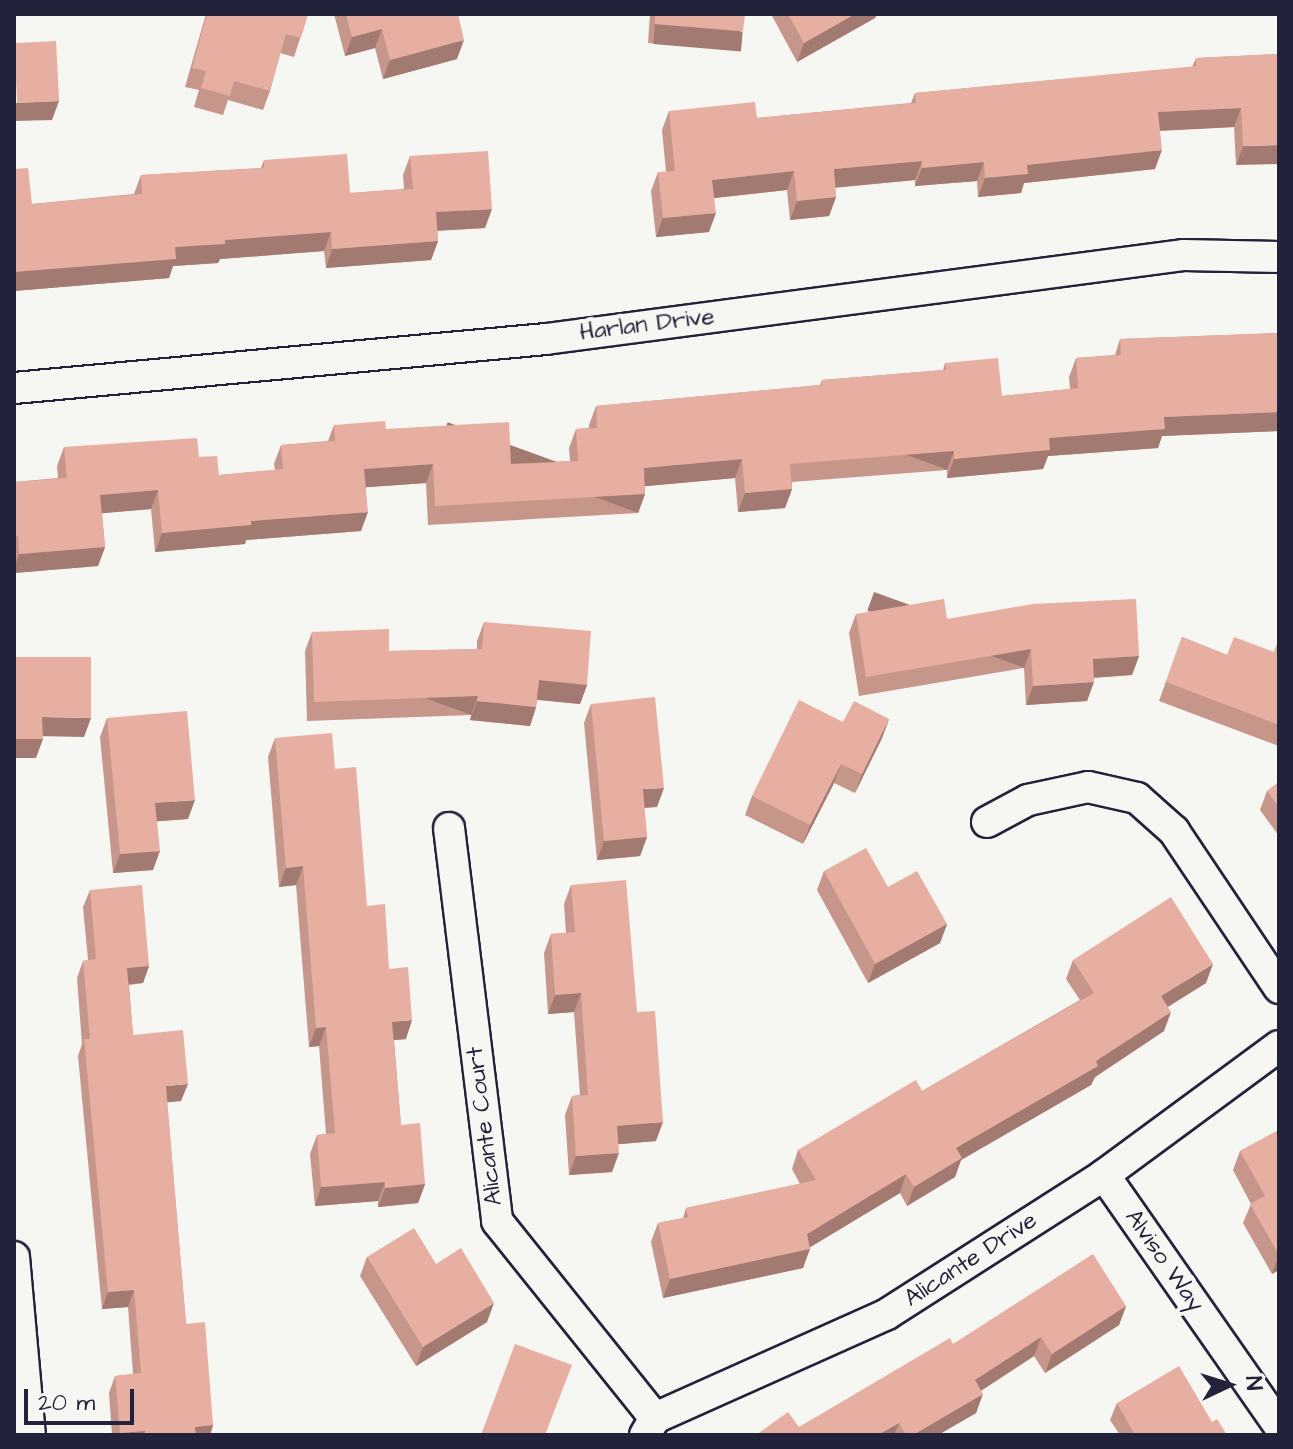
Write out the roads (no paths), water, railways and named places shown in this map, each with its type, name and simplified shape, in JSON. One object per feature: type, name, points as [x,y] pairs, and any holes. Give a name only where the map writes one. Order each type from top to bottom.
[{"type":"street","name":"Harlan Drive","points":[[14,388],[546,339],[1184,255],[1279,257]]},
{"type":"street","points":[[987,822],[1028,800],[1088,787],[1137,798],[1174,831],[1279,988]]},
{"type":"street","name":"Alicante Court","points":[[449,828],[497,1221],[650,1426]]},
{"type":"street","name":"Alicante Drive","points":[[650,1426],[887,1314],[1104,1175],[1279,1046]]},
{"type":"street","name":"Alviso Way","points":[[1104,1175],[1279,1426]]},
{"type":"street","points":[[14,1257],[30,1435]]}]
